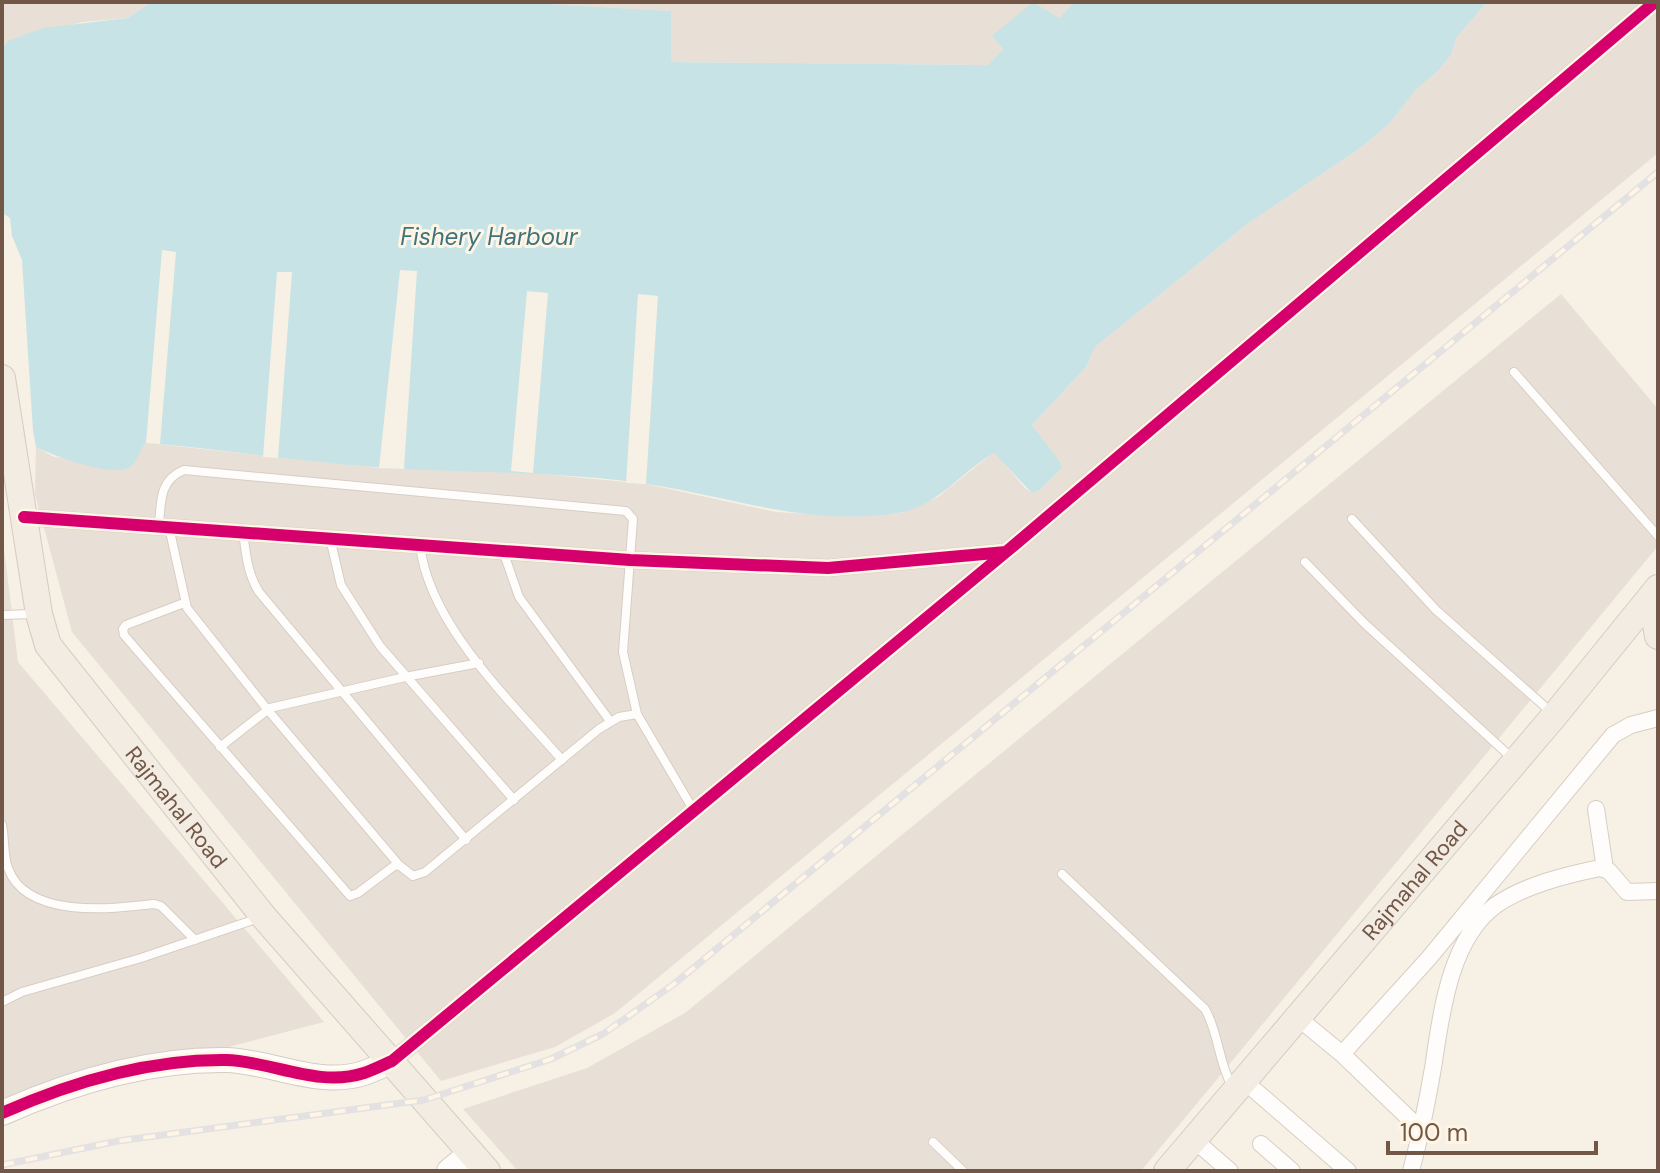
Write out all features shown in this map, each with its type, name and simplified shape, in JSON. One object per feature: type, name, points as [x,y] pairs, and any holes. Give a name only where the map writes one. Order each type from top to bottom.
[{"type":"main road","name":"Rajmahal Road","points":[[2,381],[15,488],[24,517],[39,614],[48,645],[263,916],[479,1162]]},
{"type":"main road","name":"Rajmahal Road","points":[[1167,1171],[1555,715],[1655,592]]},
{"type":"main road","points":[[1655,592],[1658,636]]},
{"type":"street","points":[[2,1113],[100,1076],[197,1061],[230,1060],[300,1074],[336,1077],[363,1074],[392,1061],[1043,521],[1655,2]]},
{"type":"street","points":[[24,517],[630,560],[828,568],[1006,552]]},
{"type":"street","points":[[1342,1054],[1429,958],[1613,735],[1631,725],[1658,718]]},
{"type":"street","points":[[1596,809],[1605,869],[1627,892],[1658,891]]},
{"type":"street","points":[[1411,1171],[1448,984],[1472,931],[1486,914],[1512,896],[1589,870],[1605,869]]},
{"type":"street","points":[[1297,1017],[1342,1054],[1421,1130]]},
{"type":"street","points":[[1239,1085],[1348,1171]]},
{"type":"street","points":[[1193,1139],[1230,1171]]},
{"type":"street","points":[[1261,1144],[1292,1171]]},
{"type":"street","points":[[449,1171],[479,1162]]},
{"type":"lane","points":[[1514,372],[1658,536]]},
{"type":"lane","points":[[637,714],[610,721],[466,840],[418,876],[413,876],[399,865],[267,709],[184,603],[164,526],[162,488],[169,478],[184,470],[626,511],[633,519],[622,641],[637,714],[694,811]]},
{"type":"lane","points":[[1352,519],[1436,610],[1555,715]]},
{"type":"lane","points":[[243,532],[252,581],[466,840]]},
{"type":"lane","points":[[330,538],[336,573],[347,597],[405,677],[514,800]]},
{"type":"lane","points":[[420,545],[422,565],[432,594],[455,631],[562,760]]},
{"type":"lane","points":[[503,551],[519,597],[610,721]]},
{"type":"lane","points":[[1305,562],[1364,623],[1515,761]]},
{"type":"lane","points":[[184,603],[126,625],[124,635],[345,893],[354,895],[389,868],[399,865]]},
{"type":"lane","points":[[2,615],[39,614]]},
{"type":"lane","points":[[220,747],[267,709],[479,663]]},
{"type":"lane","points":[[2,825],[8,869],[19,886],[42,903],[76,908],[154,904],[161,906],[195,940]]},
{"type":"lane","points":[[1062,874],[1205,1009],[1215,1025],[1224,1069],[1239,1085]]},
{"type":"lane","points":[[2,1002],[22,992],[141,958],[263,916]]},
{"type":"lane","points":[[933,1142],[963,1171]]},
{"type":"shaded area","points":[[2,2],[151,2],[128,18],[83,22],[8,41],[2,47]]},
{"type":"shaded area","points":[[512,2],[1075,2],[1059,18],[993,36],[1003,49],[988,65],[671,62],[670,11]]},
{"type":"shaded area","points":[[1487,2],[1658,2],[1658,153],[615,1013],[555,1047],[441,1081],[72,632],[35,494],[36,447],[54,457],[135,462],[146,443],[379,468],[511,471],[646,484],[776,512],[854,517],[901,513],[938,497],[994,452],[1025,488],[1032,493],[1040,490],[1061,469],[1032,425],[1086,367],[1095,347],[1246,225],[1359,149],[1389,124],[1416,88],[1438,71],[1451,55],[1457,37]]},
{"type":"shaded area","points":[[1561,294],[1658,409],[1658,546],[1141,1171],[518,1171],[463,1109],[587,1068],[685,1013]]},
{"type":"shaded area","points":[[2,533],[18,662],[324,1022],[52,1093],[2,1110]]},
{"type":"water","name":"Fishery Harbour","points":[[151,2],[512,2],[671,11],[671,62],[988,65],[1003,49],[992,36],[1033,2],[1059,18],[1075,2],[1487,2],[1457,37],[1451,55],[1438,71],[1416,89],[1389,124],[1359,149],[1246,225],[1095,347],[1086,367],[1032,425],[1060,462],[1061,469],[1040,490],[1032,493],[994,453],[925,504],[898,513],[833,516],[771,509],[617,480],[372,467],[146,443],[131,466],[109,470],[68,460],[36,447],[22,260],[12,236],[10,218],[2,213],[2,47],[8,41],[43,28],[128,18]]},
{"type":"pier","points":[[162,250],[176,252],[160,444],[146,443]]},
{"type":"pier","points":[[400,270],[417,271],[404,469],[379,468]]},
{"type":"pier","points":[[277,272],[292,272],[278,458],[263,457]]},
{"type":"pier","points":[[527,291],[548,293],[533,473],[511,471]]},
{"type":"pier","points":[[638,294],[658,296],[646,484],[626,483]]},
{"type":"railway","points":[[2,1165],[118,1141],[424,1100],[551,1059],[603,1034],[674,984],[1658,172]]},
{"type":"cycle path","points":[[2,1113],[83,1082],[168,1064],[243,1061],[312,1076],[347,1077],[392,1061],[1006,552],[1655,2]]},
{"type":"cycle path","points":[[24,517],[630,560],[828,568],[1006,552]]}]
